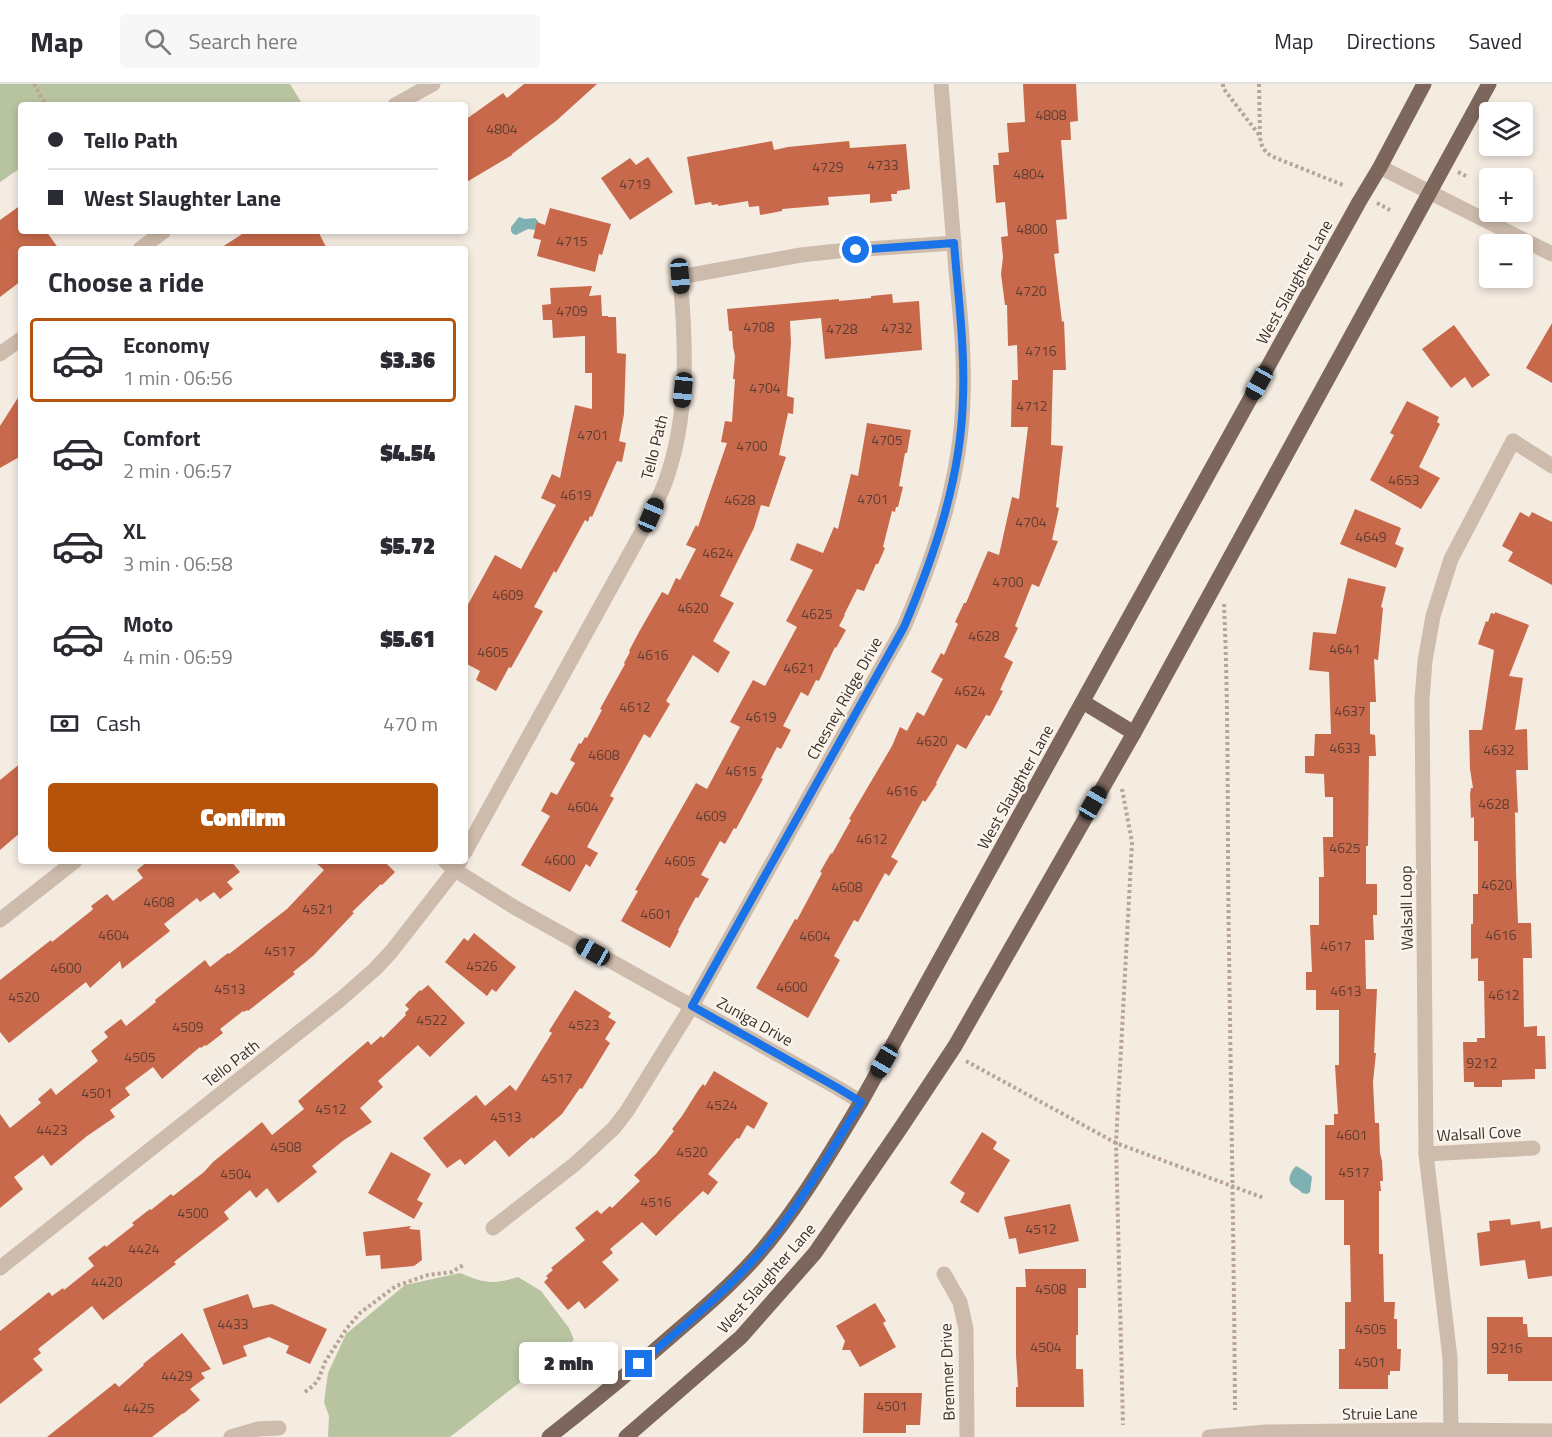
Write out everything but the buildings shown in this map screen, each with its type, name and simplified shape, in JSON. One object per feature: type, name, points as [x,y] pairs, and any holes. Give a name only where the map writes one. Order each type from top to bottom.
[{"type":"main road","name":"West Slaughter Lane","points":[[549,1437],[624,1377],[718,1296],[756,1257],[792,1211],[861,1102],[1424,84]]},
{"type":"main road","name":"West Slaughter Lane","points":[[626,1437],[741,1337],[814,1253],[955,1046],[1134,733],[1489,84]]},
{"type":"main road","points":[[1083,702],[1134,733]]},
{"type":"street","points":[[400,102],[433,84]]},
{"type":"street","name":"Chesney Ridge Drive","points":[[493,1228],[575,1164],[614,1128],[644,1086],[692,1006],[904,627],[925,579],[951,490],[958,451],[963,399],[963,351],[941,84]]},
{"type":"street","points":[[1380,167],[1552,254]]},
{"type":"street","points":[[144,246],[160,234]]},
{"type":"street","name":"Tello Path","points":[[468,847],[651,515],[667,477],[676,443],[685,369],[680,276],[801,255],[954,243]]},
{"type":"street","points":[[0,354],[18,341]]},
{"type":"street","name":"Walsall Loop","points":[[1452,1434],[1450,1358],[1426,1154],[1422,700],[1425,661],[1433,616],[1451,559],[1513,441],[1552,466]]},
{"type":"street","points":[[0,920],[71,864]]},
{"type":"street","name":"Tello Path","points":[[0,1268],[341,999],[375,969],[391,952],[453,864]]},
{"type":"street","name":"Zuniga Drive","points":[[453,864],[522,912],[861,1102]]},
{"type":"street","name":"Walsall Cove","points":[[1426,1154],[1533,1148]]},
{"type":"street","name":"Bremner Drive","points":[[944,1274],[960,1302],[966,1329],[967,1437]]},
{"type":"street","points":[[231,1437],[258,1428],[279,1428]]},
{"type":"street","name":"Struie Lane","points":[[1209,1437],[1266,1432],[1452,1434],[1552,1431]]},
{"type":"path","points":[[34,84],[44,102]]},
{"type":"path","points":[[1223,84],[1223,88],[1260,137]]},
{"type":"path","points":[[1259,84],[1260,137],[1264,151],[1271,156],[1343,185]]},
{"type":"path","points":[[1457,171],[1468,177]]},
{"type":"path","points":[[1371,200],[1390,210]]},
{"type":"path","points":[[1224,600],[1228,680],[1235,1410]]},
{"type":"path","points":[[1122,787],[1132,842],[1116,1143],[1123,1425]]},
{"type":"path","points":[[963,1059],[1116,1143],[1264,1198]]},
{"type":"path","points":[[305,1392],[319,1378],[325,1362],[360,1312],[396,1286],[428,1275],[452,1272],[465,1264]]},
{"type":"green space","points":[[0,84],[290,84],[301,102],[18,102],[18,170],[0,182]]},
{"type":"green space","points":[[460,1273],[489,1282],[518,1277],[541,1291],[569,1328],[574,1340],[450,1437],[328,1437],[329,1416],[324,1402],[328,1373],[346,1334],[405,1285]]},
{"type":"water","points":[[519,217],[535,218],[539,225],[536,230],[528,229],[516,235],[513,234],[511,227]]},
{"type":"water","points":[[1296,1166],[1312,1177],[1310,1192],[1307,1194],[1302,1193],[1290,1182],[1290,1174]]},
{"type":"route","points":[[639,1364],[718,1296],[756,1257],[792,1211],[861,1102],[692,1006],[904,627],[925,579],[951,490],[961,429],[963,399],[963,351],[954,243],[856,250]]}]
